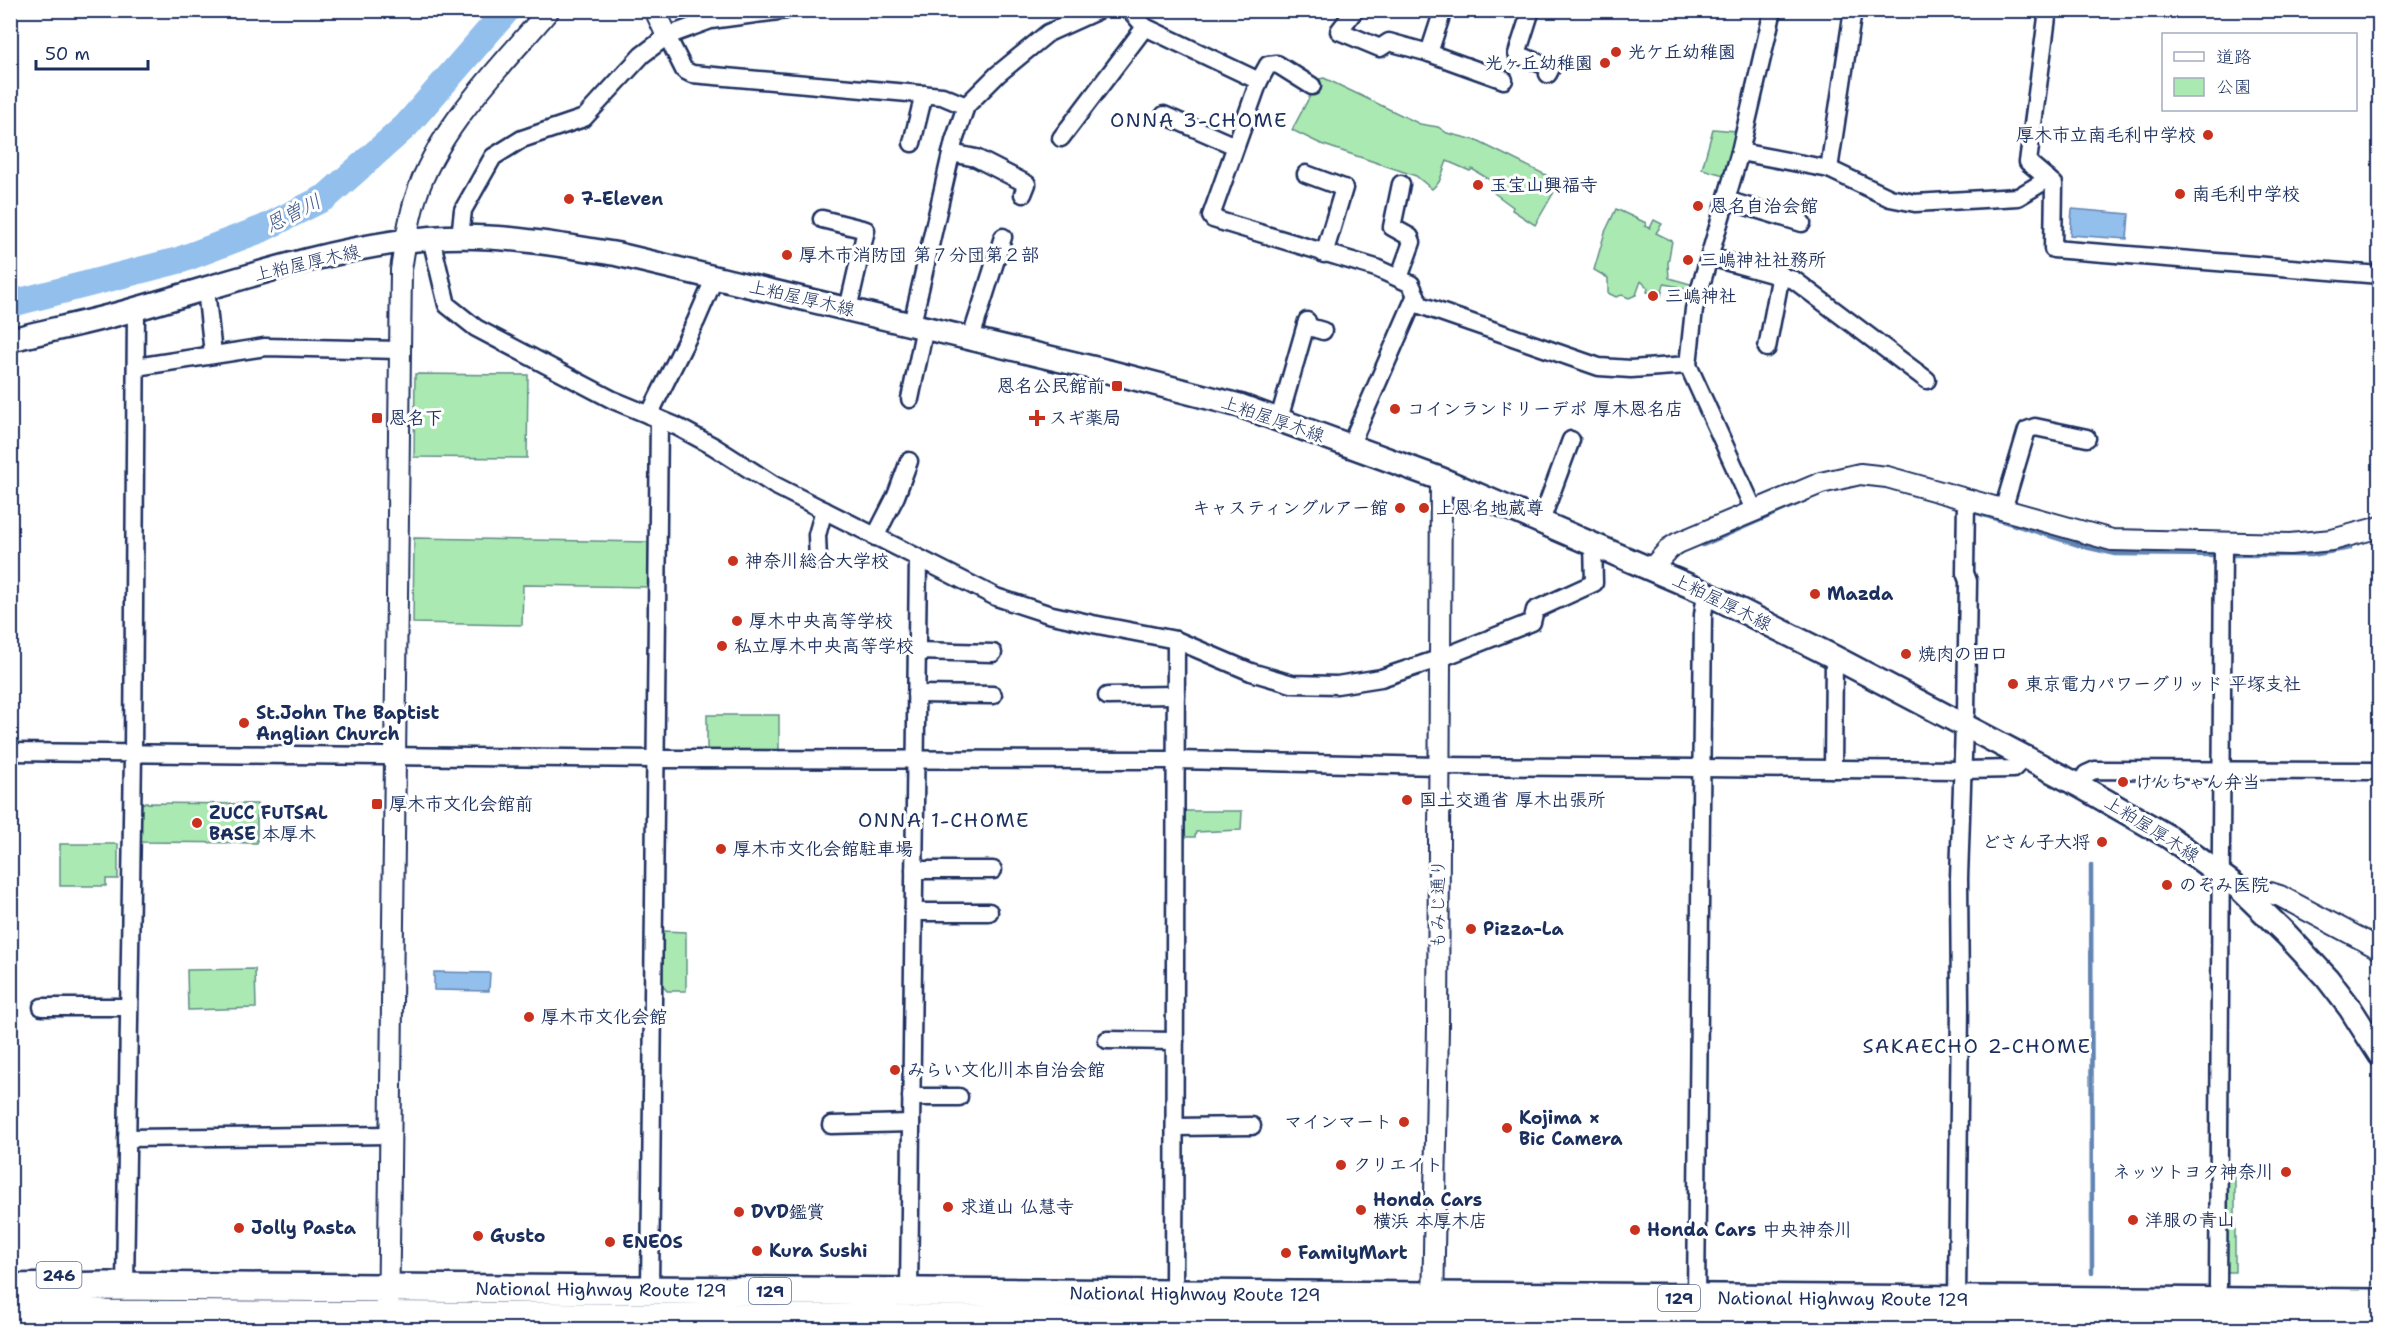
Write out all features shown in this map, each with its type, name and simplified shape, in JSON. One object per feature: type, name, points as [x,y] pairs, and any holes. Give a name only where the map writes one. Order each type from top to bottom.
[{"type":"highway","name":"246","points":[[10,1271],[69,1276],[116,1287]]},
{"type":"highway","name":"129","points":[[1951,1317],[2088,1285],[2379,1287]]},
{"type":"highway","name":"National Highway Route 129","points":[[10,1288],[116,1287],[388,1311]]},
{"type":"highway","name":"National Highway Route 129","points":[[651,1312],[780,1324],[910,1313],[1045,1325],[1433,1296],[1827,1327],[1951,1317],[2379,1303]]},
{"type":"highway","name":"National Highway Route 129","points":[[10,1309],[51,1309],[120,1319],[388,1311],[910,1313],[1173,1315],[1433,1326],[1565,1326],[1925,1299],[1951,1317]]},
{"type":"highway","name":"National Highway Route 129","points":[[2087,1313],[2379,1327]]},
{"type":"highway","points":[[10,1327],[51,1327],[120,1319]]},
{"type":"main road","name":"上粕屋厚木線","points":[[10,340],[136,309],[311,259],[431,238],[460,237],[539,241],[616,254],[919,325],[1241,406],[1441,479],[1652,568],[1834,657],[2080,786],[2169,837],[2240,889],[2327,978],[2350,1008],[2379,1055]]},
{"type":"street","points":[[388,1311],[400,277],[405,242],[416,196],[436,152],[463,112],[549,10]]},
{"type":"street","points":[[655,10],[684,70],[692,74],[942,96],[966,106]]},
{"type":"street","points":[[460,237],[463,210],[493,157],[522,139],[584,118],[642,55],[667,36],[711,20],[786,10]]},
{"type":"street","points":[[910,392],[919,325],[951,153],[966,106],[998,74],[1048,33],[1099,10]]},
{"type":"street","points":[[1130,10],[1145,27],[1182,50],[1259,81]]},
{"type":"street","points":[[1355,10],[1339,31],[1380,48],[1389,42],[1429,53],[1504,80]]},
{"type":"street","points":[[1429,53],[1443,10]]},
{"type":"street","points":[[1531,10],[1517,54],[1551,68],[1548,74]]},
{"type":"street","points":[[1755,512],[1688,365],[1694,309],[1740,152],[1773,10]]},
{"type":"street","points":[[1829,169],[1853,10]]},
{"type":"street","points":[[2048,10],[2028,162],[2054,184],[2053,249],[2379,275]]},
{"type":"street","points":[[1067,135],[1104,90],[1145,27]]},
{"type":"street","points":[[1312,86],[1277,64],[1268,65],[1259,81],[1211,216],[1213,219],[1376,268],[1411,284],[1420,305],[1599,367],[1631,369],[1688,365]]},
{"type":"street","points":[[912,143],[924,94]]},
{"type":"street","points":[[1164,115],[1236,146]]},
{"type":"street","points":[[1740,152],[1829,169],[1890,198],[1915,203],[2018,197],[2048,179]]},
{"type":"street","points":[[951,153],[976,158],[1028,183]]},
{"type":"street","points":[[1313,173],[1349,189],[1324,254]]},
{"type":"street","points":[[1399,278],[1412,242],[1410,237],[1386,225],[1401,184]]},
{"type":"street","points":[[1726,200],[1802,223]]},
{"type":"street","points":[[821,220],[868,223],[848,309]]},
{"type":"street","points":[[971,338],[1003,237]]},
{"type":"street","points":[[431,238],[447,305],[476,328],[613,400],[713,446],[774,485],[996,597],[1048,614],[1176,640],[1251,672],[1292,684],[1337,685],[1381,678],[1441,658],[1532,622],[1535,610],[1594,583],[1593,543]]},
{"type":"street","points":[[1710,256],[1780,274],[1794,280],[1918,378]]},
{"type":"street","points":[[1767,348],[1780,274]]},
{"type":"street","points":[[651,1312],[655,759],[654,417],[715,278]]},
{"type":"street","points":[[206,289],[213,354]]},
{"type":"street","points":[[1350,446],[1416,295]]},
{"type":"street","points":[[116,1287],[127,1138],[133,753],[136,309]]},
{"type":"street","points":[[1280,419],[1307,323],[1323,331]]},
{"type":"street","points":[[136,367],[265,347],[399,350]]},
{"type":"street","points":[[2003,510],[2027,429],[2035,427],[2087,438]]},
{"type":"street","points":[[1541,521],[1571,440]]},
{"type":"street","points":[[875,537],[896,496],[909,461]]},
{"type":"street","points":[[1652,568],[1670,548],[1678,543],[1821,483],[1860,474],[1887,477],[2112,540],[2311,543],[2379,528]]},
{"type":"street","name":"もみじ通り","points":[[1433,1326],[1438,1026],[1441,479]]},
{"type":"street","points":[[1951,1317],[1960,1005],[1959,879],[1966,712],[1968,581],[1965,573],[1966,500]]},
{"type":"street","points":[[818,561],[817,535],[824,510]]},
{"type":"street","points":[[2218,1286],[2223,543]]},
{"type":"street","points":[[910,1313],[910,1123],[918,559]]},
{"type":"street","points":[[1695,1317],[1702,615],[1706,593]]},
{"type":"street","points":[[1173,1315],[1176,640]]},
{"type":"street","points":[[916,651],[993,652]]},
{"type":"street","points":[[1833,769],[1834,657]]},
{"type":"street","points":[[916,694],[993,695]]},
{"type":"street","points":[[1107,696],[1176,695]]},
{"type":"street","points":[[10,752],[655,759],[1176,760],[1438,766],[1963,770],[2013,769],[2025,757]]},
{"type":"street","points":[[2080,786],[2086,774],[2094,770],[2379,771]]},
{"type":"street","points":[[914,870],[993,870]]},
{"type":"street","points":[[2240,889],[2263,891],[2280,896],[2379,949]]},
{"type":"street","points":[[913,912],[989,912]]},
{"type":"street","points":[[2287,935],[2290,917],[2295,914],[2316,915]]},
{"type":"street","points":[[42,1007],[128,1007]]},
{"type":"street","points":[[1107,1040],[1175,1041]]},
{"type":"street","points":[[911,1096],[959,1096]]},
{"type":"street","points":[[831,1125],[910,1123]]},
{"type":"street","points":[[1175,1127],[1252,1126]]},
{"type":"street","points":[[127,1138],[390,1135]]},
{"type":"green space","points":[[1324,78],[1420,124],[1438,127],[1447,133],[1475,140],[1548,176],[1554,192],[1535,225],[1512,210],[1513,207],[1494,193],[1495,183],[1472,169],[1470,171],[1447,161],[1439,182],[1432,189],[1416,176],[1321,144],[1292,130],[1319,79]]},
{"type":"green space","points":[[1713,129],[1736,131],[1724,175],[1702,169]]},
{"type":"green space","points":[[1616,209],[1646,223],[1645,226],[1650,228],[1654,220],[1662,224],[1656,233],[1672,241],[1668,263],[1669,278],[1694,285],[1693,290],[1664,284],[1661,296],[1647,292],[1648,288],[1641,281],[1636,295],[1629,298],[1622,295],[1616,297],[1608,293],[1608,278],[1594,270],[1605,232]]},
{"type":"green space","points":[[415,374],[528,375],[527,458],[414,457]]},
{"type":"green space","points":[[414,538],[651,542],[650,587],[523,585],[522,625],[413,623]]},
{"type":"green space","points":[[707,715],[779,715],[779,751],[707,751]]},
{"type":"green space","name":"ZUCC FUTSAL BASE 本厚木","points":[[137,803],[257,804],[257,843],[137,842]]},
{"type":"green space","points":[[1184,811],[1242,811],[1241,830],[1196,832],[1195,837],[1183,837]]},
{"type":"green space","points":[[60,844],[118,844],[118,879],[106,879],[106,886],[60,886]]},
{"type":"green space","points":[[662,931],[686,932],[686,991],[667,991],[663,986]]},
{"type":"green space","points":[[255,969],[256,1008],[188,1010],[187,970]]},
{"type":"green space","points":[[2225,1171],[2235,1171],[2235,1272],[2225,1272]]},
{"type":"water","points":[[2072,209],[2129,214],[2127,239],[2070,235]]},
{"type":"water","points":[[434,972],[490,973],[489,991],[434,990]]},
{"type":"waterway","name":"恩曽川","points":[[10,304],[180,260],[262,229],[326,197],[406,126],[507,10]]},
{"type":"waterway","points":[[1703,545],[1806,500]]},
{"type":"waterway","points":[[1971,511],[2085,547],[2116,554],[2216,555]]},
{"type":"waterway","points":[[2229,555],[2312,555],[2350,548]]},
{"type":"waterway","points":[[2091,865],[2092,1273]]},
{"type":"place","name":"光ケ丘幼稚園","points":[[1616,52]]},
{"type":"place","name":"光ヶ丘幼稚園","points":[[1605,63]]},
{"type":"place","name":"厚木市立南毛利中学校","points":[[2208,135]]},
{"type":"place","name":"玉宝山興福寺","points":[[1478,185]]},
{"type":"place","name":"南毛利中学校","points":[[2180,194]]},
{"type":"place","name":"7-Eleven","points":[[569,199]]},
{"type":"place","name":"恩名自治会館","points":[[1698,206]]},
{"type":"place","name":"厚木市消防団 第７分団第２部","points":[[787,255]]},
{"type":"place","name":"三嶋神社社務所","points":[[1688,260]]},
{"type":"place","name":"三嶋神社","points":[[1653,296]]},
{"type":"place","name":"恩名公民館前","points":[[1117,386]]},
{"type":"place","name":"コインランドリーデポ 厚木恩名店","points":[[1395,409]]},
{"type":"place","name":"恩名下","points":[[377,418]]},
{"type":"place","name":"スギ薬局","points":[[1037,418]]},
{"type":"place","name":"キャスティングルアー館","points":[[1400,508]]},
{"type":"place","name":"上恩名地蔵尊","points":[[1424,508]]},
{"type":"place","name":"神奈川総合大学校","points":[[733,561]]},
{"type":"place","name":"Mazda","points":[[1815,594]]},
{"type":"place","name":"厚木中央高等学校","points":[[737,621]]},
{"type":"place","name":"私立厚木中央高等学校","points":[[722,646]]},
{"type":"place","name":"焼肉の田口","points":[[1906,654]]},
{"type":"place","name":"東京電力パワーグリッド 平塚支社","points":[[2013,684]]},
{"type":"place","name":"St.John The Baptist Anglian Church","points":[[244,723]]},
{"type":"place","name":"けんちゃん弁当","points":[[2123,782]]},
{"type":"place","name":"国土交通省 厚木出張所","points":[[1407,800]]},
{"type":"place","name":"厚木市文化会館前","points":[[377,804]]},
{"type":"place","name":"ZUCC FUTSAL BASE 本厚木","points":[[197,823]]},
{"type":"place","name":"どさん子大将","points":[[2102,842]]},
{"type":"place","name":"厚木市文化会館駐車場","points":[[721,849]]},
{"type":"place","name":"のぞみ医院","points":[[2167,885]]},
{"type":"place","name":"Pizza-La","points":[[1471,929]]},
{"type":"place","name":"厚木市文化会館","points":[[529,1017]]},
{"type":"place","name":"みらい文化川本自治会館","points":[[895,1070]]},
{"type":"place","name":"マインマート","points":[[1404,1122]]},
{"type":"place","name":"Kojima × Bic Camera","points":[[1507,1128]]},
{"type":"place","name":"クリエイト","points":[[1341,1165]]},
{"type":"place","name":"ネッツトヨタ神奈川","points":[[2286,1172]]},
{"type":"place","name":"求道山 仏慧寺","points":[[948,1207]]},
{"type":"place","name":"Honda Cars 横浜 本厚木店","points":[[1361,1210]]},
{"type":"place","name":"DVD鑑賞","points":[[739,1212]]},
{"type":"place","name":"洋服の青山","points":[[2133,1220]]},
{"type":"place","name":"Jolly Pasta","points":[[239,1228]]},
{"type":"place","name":"Honda Cars 中央神奈川","points":[[1635,1230]]},
{"type":"place","name":"Gusto","points":[[478,1236]]},
{"type":"place","name":"ENEOS","points":[[610,1242]]},
{"type":"place","name":"Kura Sushi","points":[[757,1251]]},
{"type":"place","name":"FamilyMart","points":[[1286,1253]]},
{"type":"district","name":"ONNA 3-CHOME","points":[[1199,120]]},
{"type":"district","name":"ONNA 1-CHOME","points":[[944,820]]},
{"type":"district","name":"SAKAECHO 2-CHOME","points":[[1977,1046]]}]
